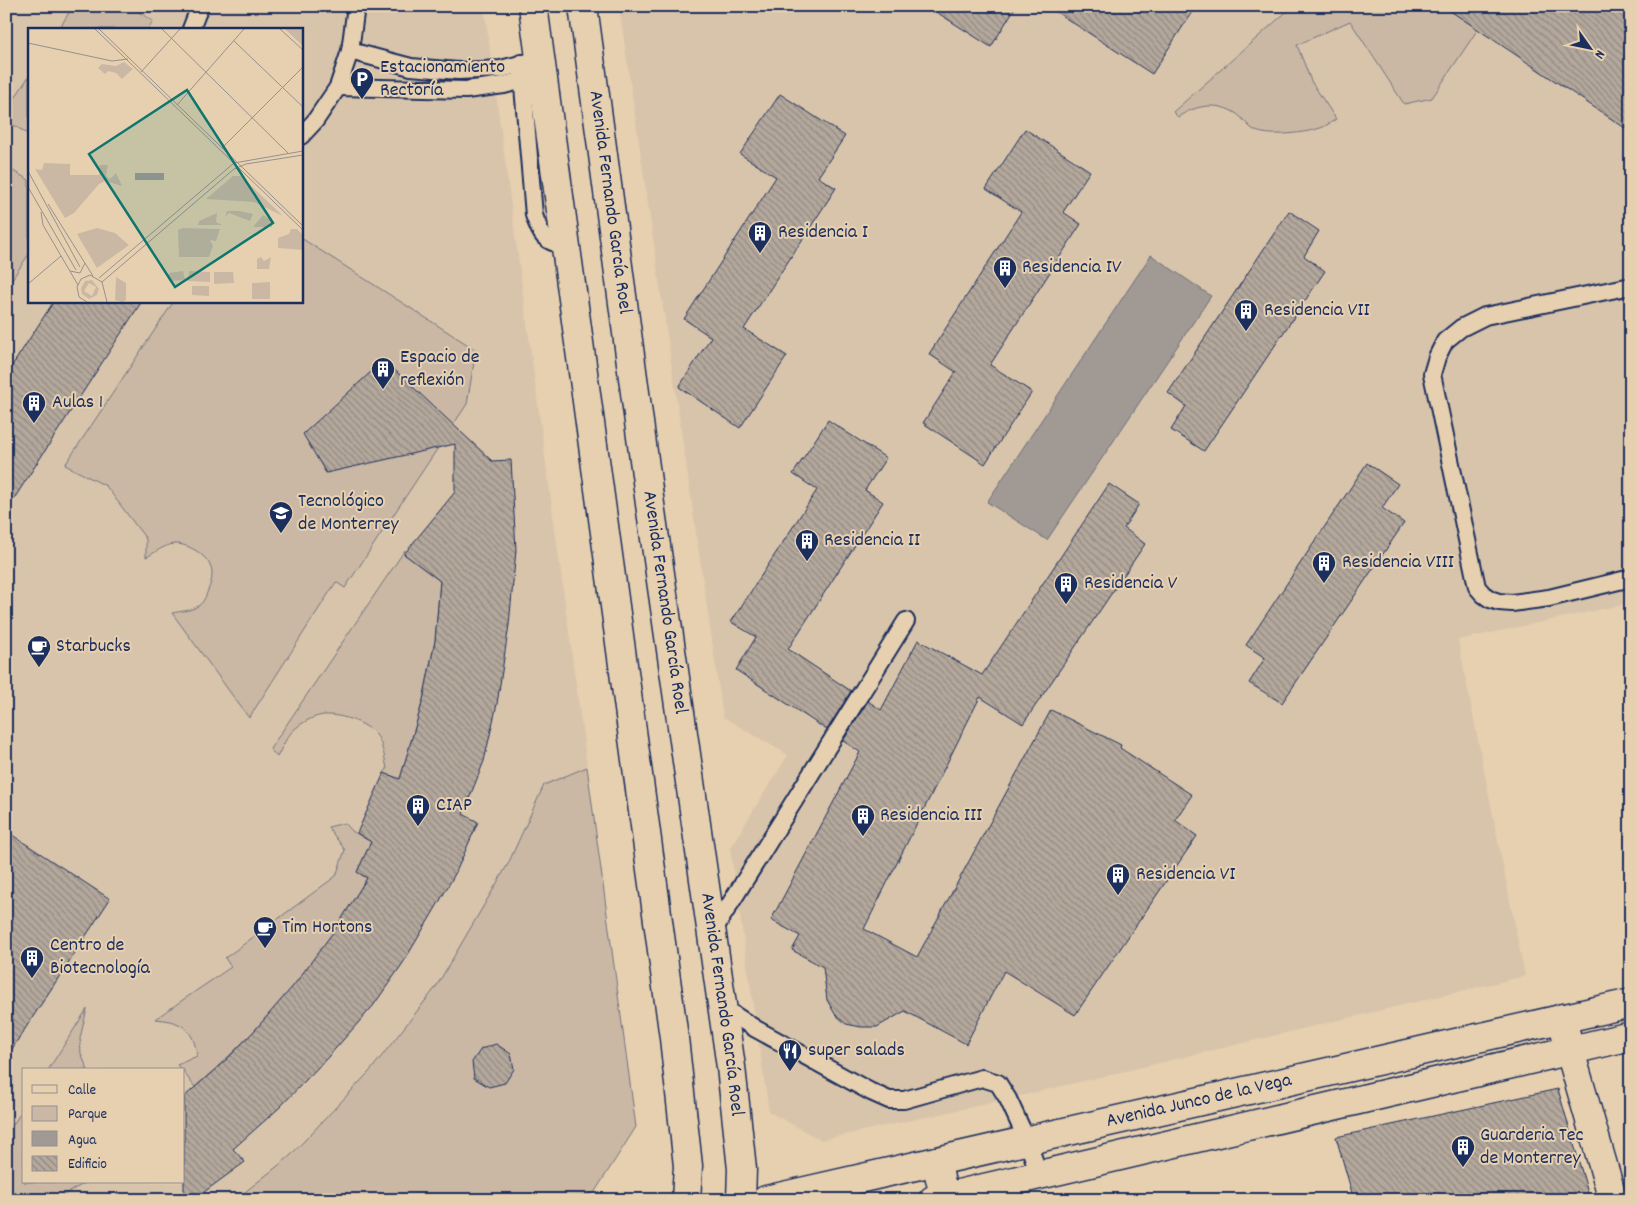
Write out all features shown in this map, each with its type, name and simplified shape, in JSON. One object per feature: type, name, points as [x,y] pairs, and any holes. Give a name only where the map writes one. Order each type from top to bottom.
[{"type":"street","points":[[533,6],[532,69],[566,246],[674,1038],[688,1166],[686,1200]]},
{"type":"street","name":"Avenida Fernando García Roel","points":[[583,6],[650,504],[731,1067],[741,1162],[741,1200]]},
{"type":"street","name":"Avenida Junco de la Vega","points":[[766,1200],[1631,1003]]},
{"type":"street","points":[[1562,1018],[1613,1200]]},
{"type":"street","name":"Avenida Junco de la Vega","points":[[941,1199],[1039,1174],[1631,1036]]},
{"type":"street","points":[[936,1161],[941,1199]]},
{"type":"lane","points":[[190,28],[200,6]]},
{"type":"lane","points":[[302,135],[315,121],[338,87],[350,51],[356,6]]},
{"type":"lane","points":[[350,51],[411,67],[458,71],[532,69]]},
{"type":"lane","points":[[338,87],[466,90],[504,85],[532,69]]},
{"type":"lane","points":[[1631,286],[1485,316],[1461,328],[1446,341],[1436,357],[1432,374],[1477,587],[1483,594],[1499,602],[1512,603],[1549,598],[1631,578]]},
{"type":"lane","points":[[712,934],[906,621]]},
{"type":"lane","points":[[722,1007],[756,1028],[889,1100],[904,1100],[982,1078],[994,1081],[1000,1085],[1008,1099],[1027,1140],[1039,1174]]},
{"type":"shaded area","name":"Tecnológico de Monterrey","points":[[6,6],[484,6],[636,1127],[594,1193],[567,1200],[6,1200]]},
{"type":"shaded area","points":[[619,6],[1631,6],[1631,603],[1458,640],[1525,976],[1008,1099],[821,1140],[769,1112],[730,848],[788,755],[723,717]]},
{"type":"green space","points":[[73,6],[129,6],[153,21],[149,28],[60,28]]},
{"type":"green space","points":[[1293,6],[1443,6],[1478,29],[1432,98],[1404,104],[1350,21],[1297,45],[1311,81],[1336,119],[1323,127],[1298,133],[1268,134],[1254,130],[1237,114],[1222,107],[1199,107],[1178,117],[1173,112]]},
{"type":"green space","points":[[28,78],[28,134],[6,120],[6,112]]},
{"type":"green space","points":[[6,167],[28,179],[28,255],[6,288]]},
{"type":"green space","points":[[302,239],[476,350],[467,404],[345,588],[336,582],[249,718],[172,613],[192,609],[198,606],[206,597],[212,579],[209,563],[193,549],[180,544],[167,546],[146,557],[146,539],[106,486],[65,465],[173,302],[302,302]]},
{"type":"green space","points":[[405,550],[404,554],[440,581],[435,641],[423,700],[400,779],[384,773],[387,769],[384,754],[375,733],[362,724],[338,716],[324,715],[313,718],[296,728],[290,734],[277,757],[270,749]]},
{"type":"green space","points":[[587,767],[636,1127],[594,1193],[567,1200],[235,1200],[289,1157],[370,1071],[436,987],[508,864],[544,785]]},
{"type":"green space","points":[[345,823],[352,831],[371,842],[357,872],[367,878],[320,952],[288,993],[252,1033],[195,1087],[185,1074],[185,1068],[179,1068],[177,1065],[197,1056],[190,1033],[179,1024],[155,1019],[231,967],[225,958],[336,876],[345,850],[328,827]]},
{"type":"green space","points":[[87,1009],[80,1038],[81,1054],[87,1068],[49,1068]]},
{"type":"green space","points":[[22,1111],[22,1184],[83,1184],[54,1200],[12,1200],[6,1195],[6,1135]]},
{"type":"water","points":[[1151,255],[1211,296],[1047,540],[987,502]]},
{"type":"building","points":[[927,6],[1016,6],[991,47]]},
{"type":"building","points":[[1047,6],[1196,6],[1152,74]]},
{"type":"building","points":[[1443,6],[1631,6],[1631,132]]},
{"type":"building","name":"Residencia I","points":[[780,94],[845,136],[818,177],[836,188],[744,329],[787,356],[740,428],[679,387],[711,337],[684,319],[776,177],[740,154]]},
{"type":"building","name":"Residencia IV","points":[[1025,129],[1090,171],[1063,212],[1081,224],[990,365],[1032,392],[985,464],[923,423],[956,372],[929,354],[1021,212],[986,189]]},
{"type":"building","name":"Residencia VII","points":[[1289,211],[1319,231],[1304,256],[1325,271],[1204,451],[1171,430],[1186,406],[1168,393]]},
{"type":"building","name":"Aulas 1","points":[[53,302],[141,302],[6,511],[6,375]]},
{"type":"building","name":"CIAP","points":[[384,360],[492,461],[511,460],[516,550],[509,625],[497,704],[484,761],[463,814],[478,822],[456,872],[403,963],[373,1006],[328,1057],[279,1108],[233,1149],[245,1162],[193,1200],[184,1200],[185,1096],[228,1058],[294,985],[334,931],[367,878],[357,872],[371,842],[357,833],[384,773],[400,779],[423,700],[435,641],[440,581],[404,554],[455,492],[455,444],[326,473],[303,434]]},
{"type":"building","name":"Residencia II","points":[[828,420],[886,458],[865,490],[883,502],[788,649],[851,691],[827,730],[736,670],[756,637],[731,622],[817,490],[793,474]]},
{"type":"building","name":"Residencia VIII","points":[[1367,463],[1398,484],[1382,508],[1404,523],[1282,703],[1249,683],[1265,658],[1246,645]]},
{"type":"building","points":[[1109,484],[1139,504],[1124,528],[1145,544],[1023,724],[980,697],[864,929],[917,957],[1051,710],[1121,745],[1120,748],[1192,795],[1175,820],[1197,836],[1075,1015],[1004,971],[966,1044],[905,1011],[877,1027],[861,1027],[846,1024],[835,1014],[827,1000],[823,967],[792,950],[800,936],[771,920],[860,752],[843,741],[868,701],[881,710],[918,640],[982,675]]},
{"type":"building","name":"Centro de Biotecnología","points":[[6,831],[110,899],[6,1058]]},
{"type":"building","points":[[496,1044],[511,1054],[514,1069],[505,1083],[489,1087],[474,1078],[472,1062],[481,1049]]},
{"type":"building","name":"Guarderia Tec de Monterrey","points":[[1558,1089],[1590,1200],[1354,1200],[1336,1137]]},
{"type":"place","name":"Estacionamiento Rectoría","points":[[362,100]]},
{"type":"place","name":"Residencia I","points":[[760,254]]},
{"type":"place","name":"Residencia IV","points":[[1005,289]]},
{"type":"place","name":"Residencia VII","points":[[1246,332]]},
{"type":"place","name":"Espacio de reflexión","points":[[383,390]]},
{"type":"place","name":"Aulas 1","points":[[34,424]]},
{"type":"place","name":"Tecnológico de Monterrey","points":[[281,534]]},
{"type":"place","name":"Residencia II","points":[[807,562]]},
{"type":"place","name":"Residencia VIII","points":[[1324,584]]},
{"type":"place","name":"Residencia V","points":[[1066,605]]},
{"type":"place","name":"Starbucks","points":[[39,668]]},
{"type":"place","name":"CIAP","points":[[418,827]]},
{"type":"place","name":"Residencia III","points":[[863,837]]},
{"type":"place","name":"Residencia VI","points":[[1118,896]]},
{"type":"place","name":"Tim Hortons","points":[[265,949]]},
{"type":"place","name":"Centro de Biotecnología","points":[[32,979]]},
{"type":"place","name":"super salads","points":[[790,1072]]},
{"type":"place","name":"Guarderia Tec de Monterrey","points":[[1463,1168]]}]
